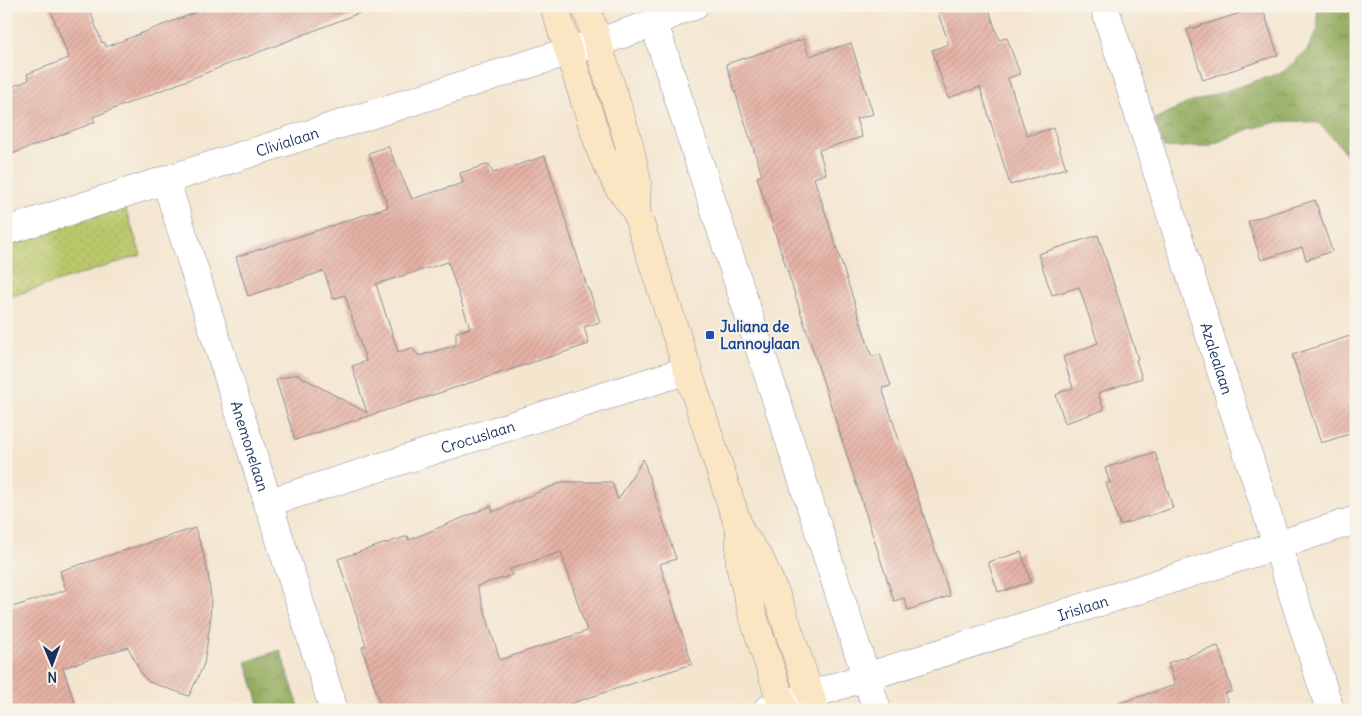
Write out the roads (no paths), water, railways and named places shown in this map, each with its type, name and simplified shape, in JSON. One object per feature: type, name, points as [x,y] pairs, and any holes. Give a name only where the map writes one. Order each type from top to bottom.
[{"type":"street","points":[[554,6],[602,154],[619,188],[636,212],[740,531],[740,566],[778,708]]},
{"type":"street","points":[[586,6],[629,144],[637,181],[636,212]]},
{"type":"street","name":"Azalealaan","points":[[1104,6],[1330,710]]},
{"type":"street","name":"Clivialaan","points":[[6,231],[597,42],[654,23],[686,7]]},
{"type":"street","points":[[654,23],[877,710]]},
{"type":"street","name":"Anemonelaan","points":[[166,181],[334,710]]},
{"type":"street","name":"Crocuslaan","points":[[267,503],[688,370]]},
{"type":"street","name":"Irislaan","points":[[778,708],[812,702],[866,677],[1356,520]]},
{"type":"street","points":[[740,531],[760,558],[780,607],[812,702]]},
{"type":"place","name":"Juliana de Lannoylaan","points":[[710,335]]}]
